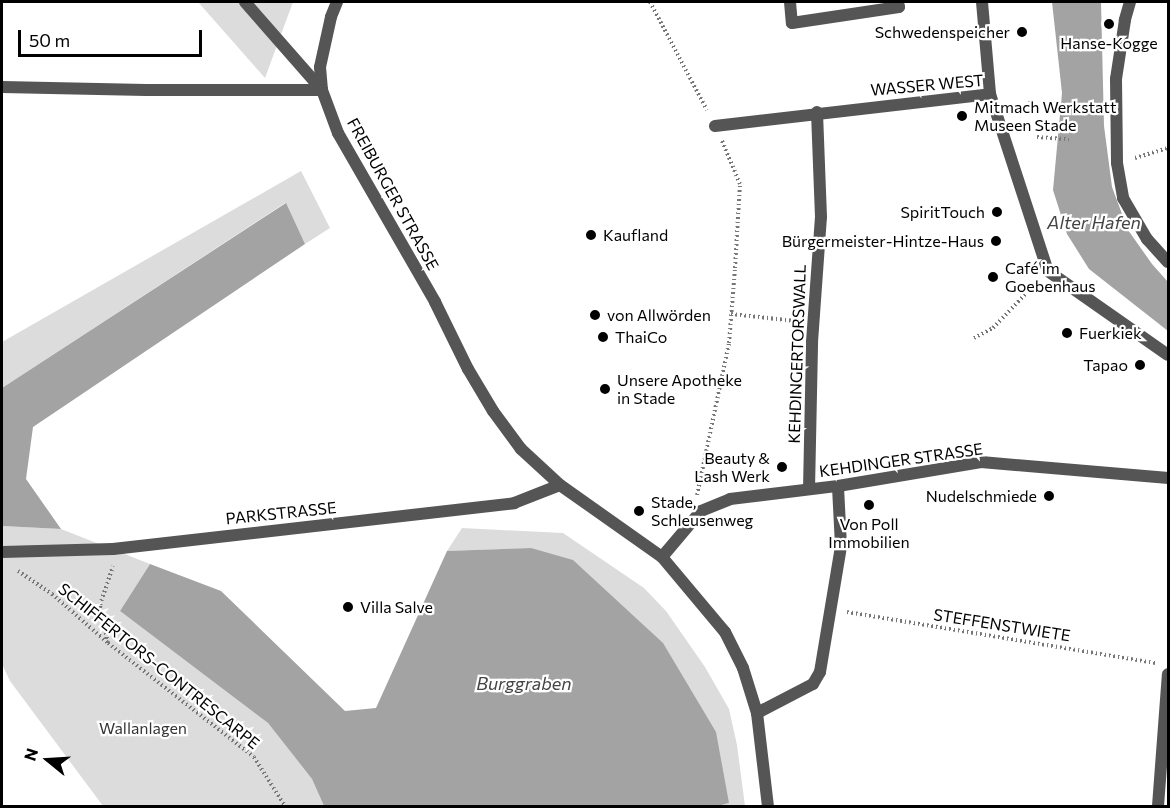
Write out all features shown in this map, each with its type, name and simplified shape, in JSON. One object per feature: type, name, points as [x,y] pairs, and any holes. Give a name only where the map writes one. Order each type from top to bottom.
[{"type":"street","points":[[245,2],[322,90]]},
{"type":"street","points":[[322,90],[320,67],[337,2]]},
{"type":"street","points":[[790,2],[792,22],[899,7],[898,2]]},
{"type":"street","points":[[982,2],[990,94]]},
{"type":"street","points":[[1130,2],[1116,79],[1117,163],[1123,198],[1147,239],[1168,262]]},
{"type":"street","points":[[2,87],[322,90]]},
{"type":"street","name":"FREIBURGER STRASSE","points":[[322,90],[338,133],[435,302],[490,405],[521,449],[560,485],[662,557],[725,632],[743,668],[758,713],[768,807]]},
{"type":"street","name":"WASSER WEST","points":[[715,126],[818,112],[990,94],[1048,271]]},
{"type":"street","name":"KEHDINGERTORSWALL","points":[[809,489],[814,323],[821,217],[818,112]]},
{"type":"street","points":[[1048,271],[1168,355]]},
{"type":"street","name":"KEHDINGER STRASSE","points":[[662,557],[701,511],[730,499],[838,486],[981,462],[1168,478]]},
{"type":"street","name":"PARKSTRASSE","points":[[2,552],[113,549],[514,503],[560,485]]},
{"type":"street","points":[[758,713],[813,684],[820,672],[841,546],[838,486]]},
{"type":"street","points":[[1158,807],[1165,768],[1168,674]]},
{"type":"path","points":[[650,2],[715,126],[740,184],[729,343],[696,493],[701,511]]},
{"type":"path","points":[[1030,99],[1031,106]]},
{"type":"path","points":[[1037,137],[1068,139]]},
{"type":"path","points":[[1117,163],[1168,148]]},
{"type":"path","points":[[974,338],[993,328],[1048,271]]},
{"type":"path","points":[[731,314],[814,323]]},
{"type":"path","points":[[108,643],[100,605],[113,572],[113,549]]},
{"type":"path","name":"SCHIFFERTORS-CONTRESCARPE","points":[[10,565],[52,594],[108,643],[254,757],[285,807]]},
{"type":"path","name":"STEFFENSTWIETE","points":[[831,609],[1157,663]]},
{"type":"green space","points":[[198,2],[293,2],[265,78]]},
{"type":"green space","points":[[301,171],[330,228],[305,244],[285,203],[2,388],[2,342]]},
{"type":"green space","name":"Wallanlagen","points":[[2,526],[61,529],[150,564],[120,611],[268,723],[312,779],[324,806],[103,806],[10,681],[2,664]]},
{"type":"green space","points":[[462,528],[563,533],[644,588],[666,611],[705,667],[729,709],[737,745],[745,806],[718,806],[729,803],[531,548],[447,551]]},
{"type":"water","name":"Alter Hafen","points":[[1052,2],[1101,2],[1104,126],[1112,187],[1128,230],[1168,282],[1168,331],[1089,269],[1067,234],[1053,190],[1062,93]]},
{"type":"water","points":[[286,203],[305,244],[33,427],[26,479],[61,529],[2,526],[2,388]]},
{"type":"water","name":"Burggraben","points":[[531,548],[573,560],[663,643],[716,732],[729,803],[718,806],[324,806],[312,779],[268,723],[120,611],[150,564],[221,591],[345,711],[376,708],[447,551]]},
{"type":"place","name":"Hanse-Kogge","points":[[1109,24]]},
{"type":"place","name":"Schwedenspeicher","points":[[1022,32]]},
{"type":"place","name":"Mitmach Werkstatt Museen Stade","points":[[962,116]]},
{"type":"place","name":"SpiritTouch","points":[[997,212]]},
{"type":"place","name":"Kaufland","points":[[591,235]]},
{"type":"place","name":"Bürgermeister-Hintze-Haus","points":[[996,241]]},
{"type":"place","name":"Café im Goebenhaus","points":[[993,277]]},
{"type":"place","name":"von Allwörden","points":[[595,315]]},
{"type":"place","name":"Fuerkiek","points":[[1067,333]]},
{"type":"place","name":"ThaiCo","points":[[603,337]]},
{"type":"place","name":"Tapao","points":[[1140,365]]},
{"type":"place","name":"Unsere Apotheke in Stade","points":[[605,389]]},
{"type":"place","name":"Beauty & Lash Werk","points":[[782,467]]},
{"type":"place","name":"Nudelschmiede","points":[[1049,496]]},
{"type":"place","name":"Von Poll Immobilien","points":[[869,505]]},
{"type":"place","name":"Stade, Schleusenweg","points":[[639,511]]},
{"type":"place","name":"Villa Salve","points":[[348,607]]}]
